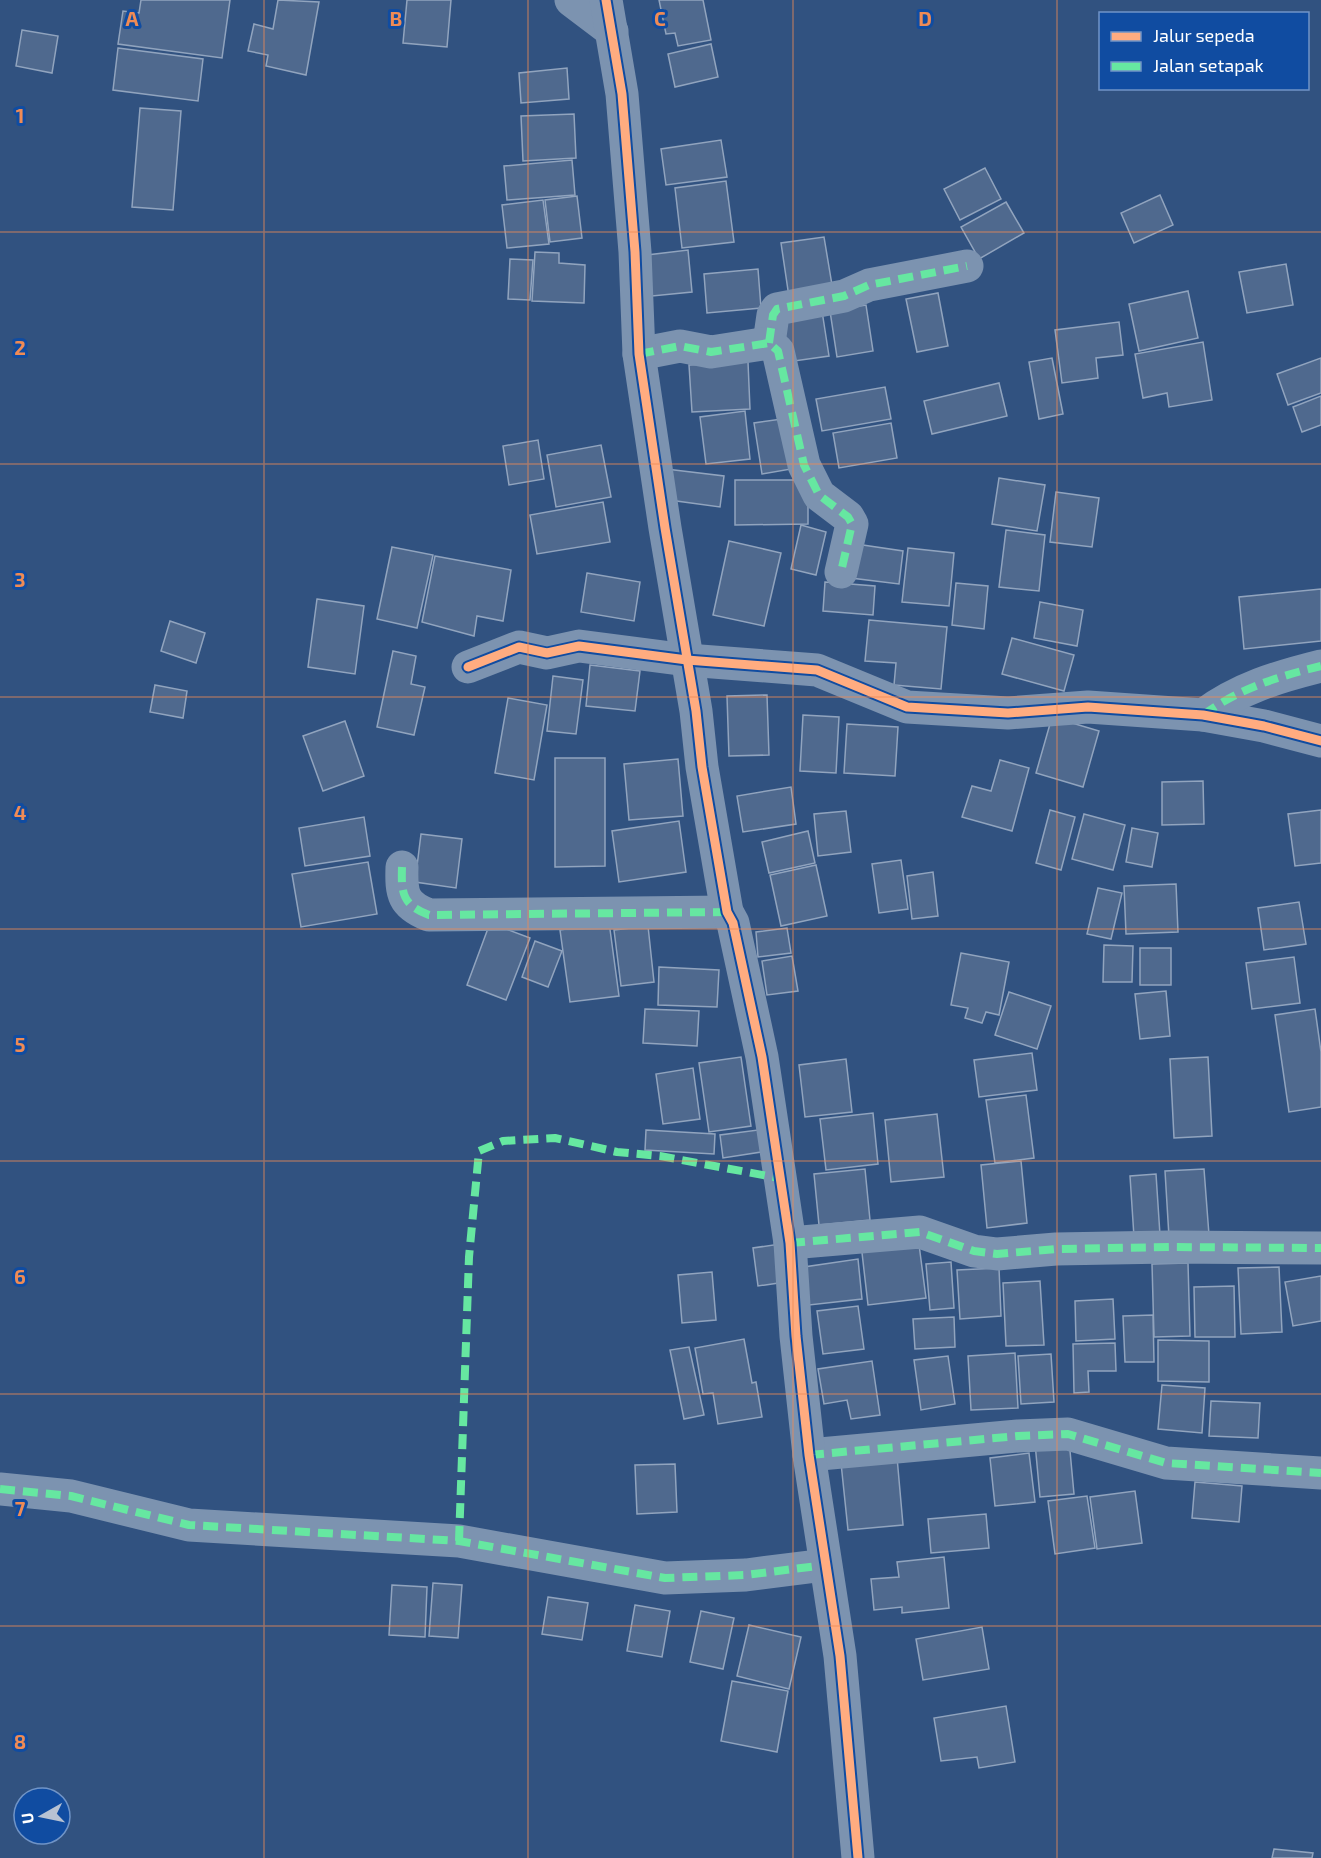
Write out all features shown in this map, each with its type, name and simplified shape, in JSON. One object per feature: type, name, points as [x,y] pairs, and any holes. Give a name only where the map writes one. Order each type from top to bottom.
[{"type":"street","points":[[571,0],[609,15],[622,94],[636,252],[639,354],[696,711],[703,773],[727,912],[733,923],[762,1057],[790,1244],[796,1335],[809,1455],[840,1656],[858,1858]]},
{"type":"street","points":[[841,572],[852,524],[849,517],[819,495],[804,465],[780,358],[769,344],[773,315],[777,309],[844,296],[869,285],[967,266]]},
{"type":"street","points":[[639,354],[680,346],[711,352],[769,344]]},
{"type":"street","points":[[468,666],[519,647],[547,653],[579,646],[687,660],[817,670],[907,707],[1008,713],[1054,707],[1088,707],[1203,715],[1264,726],[1321,741]]},
{"type":"street","points":[[1203,715],[1227,697],[1263,681],[1321,666]]},
{"type":"street","points":[[402,867],[404,898],[415,910],[429,915],[727,912]]},
{"type":"street","points":[[790,1244],[920,1232],[974,1251],[998,1254],[1056,1249],[1321,1248]]},
{"type":"street","points":[[809,1455],[1018,1436],[1068,1434],[1166,1463],[1321,1473]]},
{"type":"street","points":[[0,1489],[71,1496],[189,1525],[459,1541],[666,1578],[746,1575],[825,1565]]},
{"type":"building","points":[[141,0],[230,0],[222,58],[118,44],[123,11],[139,13]]},
{"type":"building","points":[[278,0],[319,2],[306,75],[266,66],[268,55],[248,51],[254,24],[273,29]]},
{"type":"building","points":[[407,0],[451,0],[447,47],[403,43]]},
{"type":"building","points":[[659,0],[703,0],[711,40],[678,46],[675,33],[666,34]]},
{"type":"building","points":[[22,30],[58,36],[52,73],[16,66]]},
{"type":"building","points":[[711,44],[718,77],[675,87],[668,54]]},
{"type":"building","points":[[118,48],[203,59],[198,101],[113,90]]},
{"type":"building","points":[[567,68],[569,99],[521,103],[519,73]]},
{"type":"building","points":[[140,108],[181,111],[173,210],[132,207]]},
{"type":"building","points":[[574,114],[576,158],[523,161],[521,116]]},
{"type":"building","points":[[721,140],[727,177],[666,185],[661,149]]},
{"type":"building","points":[[572,160],[575,195],[507,200],[504,166]]},
{"type":"building","points":[[985,168],[1001,199],[960,220],[944,189]]},
{"type":"building","points":[[726,181],[734,242],[682,248],[675,188]]},
{"type":"building","points":[[1160,195],[1173,225],[1134,243],[1121,213]]},
{"type":"building","points":[[577,196],[582,238],[550,242],[545,200]]},
{"type":"building","points":[[543,200],[549,244],[507,248],[502,205]]},
{"type":"building","points":[[1006,202],[1024,233],[979,259],[961,227]]},
{"type":"building","points":[[824,237],[833,291],[789,297],[781,243]]},
{"type":"building","points":[[688,250],[692,292],[652,296],[647,255]]},
{"type":"building","points":[[535,252],[559,253],[559,263],[585,265],[584,303],[532,301]]},
{"type":"building","points":[[510,259],[533,260],[530,300],[508,299]]},
{"type":"building","points":[[1286,264],[1293,305],[1247,313],[1239,272]]},
{"type":"building","points":[[758,269],[761,308],[707,313],[704,274]]},
{"type":"building","points":[[1188,291],[1198,338],[1139,351],[1129,304]]},
{"type":"building","points":[[938,293],[948,346],[917,352],[906,299]]},
{"type":"building","points":[[866,305],[873,351],[837,357],[830,311]]},
{"type":"building","points":[[822,311],[829,356],[787,362],[780,317]]},
{"type":"building","points":[[1119,322],[1123,355],[1096,358],[1098,378],[1062,383],[1055,330]]},
{"type":"building","points":[[1203,342],[1212,400],[1169,407],[1167,393],[1143,398],[1135,354]]},
{"type":"building","points":[[1052,358],[1063,414],[1039,419],[1029,362]]},
{"type":"building","points":[[1321,358],[1321,393],[1288,405],[1277,374]]},
{"type":"building","points":[[748,362],[750,409],[692,412],[689,365]]},
{"type":"building","points":[[999,383],[1007,416],[932,434],[924,401]]},
{"type":"building","points":[[885,387],[891,419],[822,431],[816,399]]},
{"type":"building","points":[[1321,396],[1321,425],[1302,432],[1293,407]]},
{"type":"building","points":[[745,411],[750,459],[706,464],[700,417]]},
{"type":"building","points":[[789,418],[797,468],[762,474],[754,423]]},
{"type":"building","points":[[891,423],[897,458],[839,468],[833,433]]},
{"type":"building","points":[[538,440],[544,479],[509,485],[503,446]]},
{"type":"building","points":[[601,445],[611,497],[556,507],[547,455]]},
{"type":"building","points":[[666,469],[724,476],[720,507],[662,499]]},
{"type":"building","points":[[999,478],[1045,485],[1037,531],[992,524]]},
{"type":"building","points":[[735,480],[808,480],[808,524],[735,525]]},
{"type":"building","points":[[1056,492],[1099,498],[1092,547],[1050,542]]},
{"type":"building","points":[[603,502],[610,542],[537,554],[530,515]]},
{"type":"building","points":[[801,525],[826,532],[816,575],[791,569]]},
{"type":"building","points":[[1006,530],[1045,535],[1039,591],[999,587]]},
{"type":"building","points":[[729,541],[781,553],[764,626],[713,615]]},
{"type":"building","points":[[856,544],[903,551],[899,584],[851,578]]},
{"type":"building","points":[[392,547],[433,555],[417,628],[377,619]]},
{"type":"building","points":[[908,548],[954,553],[949,606],[902,602]]},
{"type":"building","points":[[435,556],[511,570],[503,621],[477,616],[474,636],[422,622]]},
{"type":"building","points":[[587,573],[640,582],[634,621],[581,612]]},
{"type":"building","points":[[825,582],[875,586],[873,615],[823,611]]},
{"type":"building","points":[[956,583],[988,586],[984,629],[952,625]]},
{"type":"building","points":[[1321,589],[1321,641],[1244,649],[1239,597]]},
{"type":"building","points":[[317,599],[364,606],[355,674],[308,667]]},
{"type":"building","points":[[1040,602],[1083,610],[1077,646],[1034,638]]},
{"type":"building","points":[[869,620],[947,627],[941,689],[894,685],[896,663],[865,661]]},
{"type":"building","points":[[170,621],[205,633],[196,663],[161,651]]},
{"type":"building","points":[[1012,638],[1074,655],[1064,691],[1002,674]]},
{"type":"building","points":[[393,651],[416,656],[411,684],[425,687],[414,735],[377,727]]},
{"type":"building","points":[[590,665],[640,671],[635,711],[586,706]]},
{"type":"building","points":[[553,676],[583,680],[576,734],[547,731]]},
{"type":"building","points":[[155,685],[187,691],[183,718],[150,712]]},
{"type":"building","points":[[767,695],[769,755],[729,756],[727,696]]},
{"type":"building","points":[[508,698],[547,705],[534,780],[495,773]]},
{"type":"building","points":[[803,715],[839,717],[836,773],[800,771]]},
{"type":"building","points":[[1052,717],[1099,731],[1083,787],[1036,773]]},
{"type":"building","points":[[345,721],[364,776],[323,791],[303,736]]},
{"type":"building","points":[[847,724],[898,727],[895,776],[844,773]]},
{"type":"building","points":[[555,758],[605,758],[605,866],[555,867]]},
{"type":"building","points":[[678,759],[683,816],[629,820],[624,764]]},
{"type":"building","points":[[1000,760],[1029,768],[1012,831],[962,817],[972,786],[991,791]]},
{"type":"building","points":[[1203,781],[1204,824],[1162,825],[1162,782]]},
{"type":"building","points":[[791,787],[796,824],[743,832],[737,796]]},
{"type":"building","points":[[1050,810],[1075,817],[1061,870],[1036,863]]},
{"type":"building","points":[[1321,810],[1321,863],[1295,866],[1288,814]]},
{"type":"building","points":[[846,811],[851,852],[818,856],[814,814]]},
{"type":"building","points":[[1084,814],[1125,825],[1113,870],[1072,859]]},
{"type":"building","points":[[364,817],[370,856],[305,866],[299,828]]},
{"type":"building","points":[[679,821],[686,872],[619,882],[612,831]]},
{"type":"building","points":[[1132,828],[1158,833],[1152,867],[1126,862]]},
{"type":"building","points":[[808,831],[815,863],[769,873],[762,842]]},
{"type":"building","points":[[421,834],[462,839],[456,888],[415,882]]},
{"type":"building","points":[[901,860],[908,909],[879,913],[872,864]]},
{"type":"building","points":[[368,862],[377,914],[301,927],[292,874]]},
{"type":"building","points":[[816,865],[827,916],[781,926],[770,875]]},
{"type":"building","points":[[933,872],[938,916],[912,919],[907,876]]},
{"type":"building","points":[[1176,884],[1178,932],[1126,934],[1124,886]]},
{"type":"building","points":[[1098,888],[1122,893],[1111,939],[1087,934]]},
{"type":"building","points":[[1299,902],[1306,944],[1264,950],[1258,908]]},
{"type":"building","points":[[609,922],[619,996],[570,1002],[560,930]]},
{"type":"building","points":[[490,923],[530,938],[506,1000],[467,985]]},
{"type":"building","points":[[648,926],[654,982],[621,986],[614,930]]},
{"type":"building","points":[[787,928],[791,953],[758,957],[756,932]]},
{"type":"building","points":[[535,941],[562,951],[548,987],[522,977]]},
{"type":"building","points":[[1104,945],[1133,946],[1132,982],[1103,982]]},
{"type":"building","points":[[1140,948],[1171,948],[1171,985],[1140,985]]},
{"type":"building","points":[[961,953],[1009,962],[999,1015],[986,1012],[982,1023],[965,1018],[968,1008],[951,1005]]},
{"type":"building","points":[[792,956],[798,991],[767,995],[762,961]]},
{"type":"building","points":[[1294,957],[1300,1003],[1252,1009],[1246,963]]},
{"type":"building","points":[[659,967],[719,970],[717,1007],[658,1005]]},
{"type":"building","points":[[1166,991],[1170,1036],[1140,1039],[1135,994]]},
{"type":"building","points":[[1009,992],[1051,1006],[1037,1049],[995,1035]]},
{"type":"building","points":[[645,1009],[699,1011],[697,1046],[643,1043]]},
{"type":"building","points":[[1315,1009],[1321,1052],[1321,1107],[1289,1112],[1275,1015]]},
{"type":"building","points":[[1032,1053],[1037,1090],[979,1097],[974,1060]]},
{"type":"building","points":[[741,1057],[751,1126],[709,1132],[699,1063]]},
{"type":"building","points":[[1208,1057],[1212,1136],[1174,1138],[1170,1059]]},
{"type":"building","points":[[846,1059],[852,1112],[805,1117],[799,1065]]},
{"type":"building","points":[[693,1068],[700,1119],[663,1124],[656,1074]]},
{"type":"building","points":[[1026,1095],[1034,1158],[995,1163],[986,1100]]},
{"type":"building","points":[[873,1113],[878,1164],[826,1170],[820,1119]]},
{"type":"building","points":[[937,1114],[944,1177],[891,1182],[885,1120]]},
{"type":"building","points":[[646,1130],[715,1134],[714,1154],[645,1150]]},
{"type":"building","points":[[758,1130],[761,1152],[723,1158],[720,1135]]},
{"type":"building","points":[[1021,1161],[1027,1223],[987,1228],[981,1165]]},
{"type":"building","points":[[865,1169],[870,1220],[819,1225],[814,1174]]},
{"type":"building","points":[[1204,1169],[1209,1235],[1169,1237],[1165,1171]]},
{"type":"building","points":[[1156,1174],[1160,1235],[1134,1237],[1130,1176]]},
{"type":"building","points":[[918,1237],[926,1298],[868,1305],[861,1244]]},
{"type":"building","points":[[780,1244],[785,1282],[758,1286],[753,1248]]},
{"type":"building","points":[[858,1259],[862,1299],[809,1305],[804,1267]]},
{"type":"building","points":[[951,1262],[954,1308],[930,1310],[926,1264]]},
{"type":"building","points":[[1188,1263],[1190,1336],[1154,1337],[1152,1264]]},
{"type":"building","points":[[1279,1267],[1282,1332],[1241,1334],[1238,1268]]},
{"type":"building","points":[[999,1268],[1001,1316],[960,1319],[957,1270]]},
{"type":"building","points":[[712,1272],[716,1320],[682,1323],[678,1275]]},
{"type":"building","points":[[1321,1276],[1321,1321],[1293,1326],[1285,1282]]},
{"type":"building","points":[[1040,1281],[1044,1345],[1006,1346],[1003,1283]]},
{"type":"building","points":[[1234,1286],[1235,1337],[1195,1337],[1194,1287]]},
{"type":"building","points":[[1113,1299],[1115,1339],[1076,1341],[1075,1301]]},
{"type":"building","points":[[858,1306],[864,1349],[823,1354],[817,1311]]},
{"type":"building","points":[[1153,1315],[1154,1362],[1125,1362],[1123,1316]]},
{"type":"building","points":[[954,1317],[955,1347],[915,1349],[913,1319]]},
{"type":"building","points":[[744,1339],[752,1383],[756,1382],[762,1417],[718,1424],[713,1393],[703,1394],[695,1348]]},
{"type":"building","points":[[1158,1340],[1209,1341],[1209,1382],[1158,1381]]},
{"type":"building","points":[[1115,1343],[1116,1371],[1088,1371],[1089,1392],[1074,1393],[1073,1344]]},
{"type":"building","points":[[689,1347],[704,1415],[684,1419],[670,1350]]},
{"type":"building","points":[[1015,1353],[1018,1408],[971,1410],[968,1356]]},
{"type":"building","points":[[1051,1354],[1054,1402],[1021,1404],[1018,1356]]},
{"type":"building","points":[[948,1356],[955,1404],[921,1410],[914,1360]]},
{"type":"building","points":[[872,1361],[880,1415],[851,1419],[847,1400],[824,1404],[818,1369]]},
{"type":"building","points":[[1162,1385],[1205,1388],[1202,1433],[1158,1429]]},
{"type":"building","points":[[1211,1401],[1260,1403],[1258,1438],[1209,1436]]},
{"type":"building","points":[[1069,1440],[1074,1494],[1040,1497],[1035,1443]]},
{"type":"building","points":[[1029,1453],[1035,1502],[995,1506],[990,1458]]},
{"type":"building","points":[[897,1457],[903,1525],[848,1530],[841,1463]]},
{"type":"building","points":[[675,1464],[677,1512],[637,1514],[635,1465]]},
{"type":"building","points":[[1195,1482],[1242,1486],[1239,1522],[1192,1518]]},
{"type":"building","points":[[1135,1491],[1142,1543],[1097,1549],[1090,1497]]},
{"type":"building","points":[[1087,1496],[1095,1548],[1055,1554],[1048,1501]]},
{"type":"building","points":[[986,1514],[989,1548],[931,1553],[928,1519]]},
{"type":"building","points":[[944,1557],[949,1608],[902,1613],[902,1607],[874,1610],[871,1579],[899,1577],[897,1562]]},
{"type":"building","points":[[433,1583],[462,1585],[458,1638],[429,1636]]},
{"type":"building","points":[[392,1585],[427,1587],[425,1637],[389,1635]]},
{"type":"building","points":[[548,1597],[588,1603],[582,1640],[542,1634]]},
{"type":"building","points":[[635,1605],[670,1611],[662,1657],[627,1651]]},
{"type":"building","points":[[701,1611],[734,1618],[723,1669],[690,1662]]},
{"type":"building","points":[[749,1625],[801,1637],[789,1689],[737,1676]]},
{"type":"building","points":[[982,1627],[989,1669],[923,1680],[916,1639]]},
{"type":"building","points":[[732,1681],[788,1691],[777,1752],[721,1741]]},
{"type":"building","points":[[1006,1706],[1015,1762],[979,1768],[977,1757],[941,1761],[934,1718]]},
{"type":"building","points":[[1274,1849],[1313,1853],[1312,1858],[1272,1858]]},
{"type":"marked path","points":[[769,343],[773,315],[777,309],[844,296],[869,285],[967,266]]},
{"type":"marked path","points":[[639,354],[680,346],[711,352],[769,343],[778,351],[804,465],[819,495],[848,517],[852,524],[841,572]]},
{"type":"marked path","points":[[1203,715],[1259,684],[1321,666]]},
{"type":"marked path","points":[[402,867],[405,897],[414,907],[429,915],[727,912]]},
{"type":"marked path","points":[[459,1541],[469,1257],[479,1151],[503,1141],[555,1138],[617,1152],[660,1156],[779,1178]]},
{"type":"marked path","points":[[790,1243],[920,1232],[974,1251],[997,1254],[1056,1249],[1321,1248]]},
{"type":"marked path","points":[[809,1455],[1018,1436],[1068,1434],[1166,1463],[1321,1473]]},
{"type":"marked path","points":[[0,1489],[71,1496],[189,1525],[459,1541],[665,1578],[746,1575],[825,1565]]},
{"type":"cycle path","points":[[606,0],[622,94],[635,252],[639,354],[696,711],[702,767],[727,912],[733,923],[762,1057],[790,1243],[796,1336],[809,1455],[840,1656],[858,1858]]},
{"type":"cycle path","points":[[468,667],[519,647],[547,653],[579,646],[687,660],[817,670],[907,707],[1008,713],[1088,707],[1203,715],[1264,726],[1321,741]]}]
